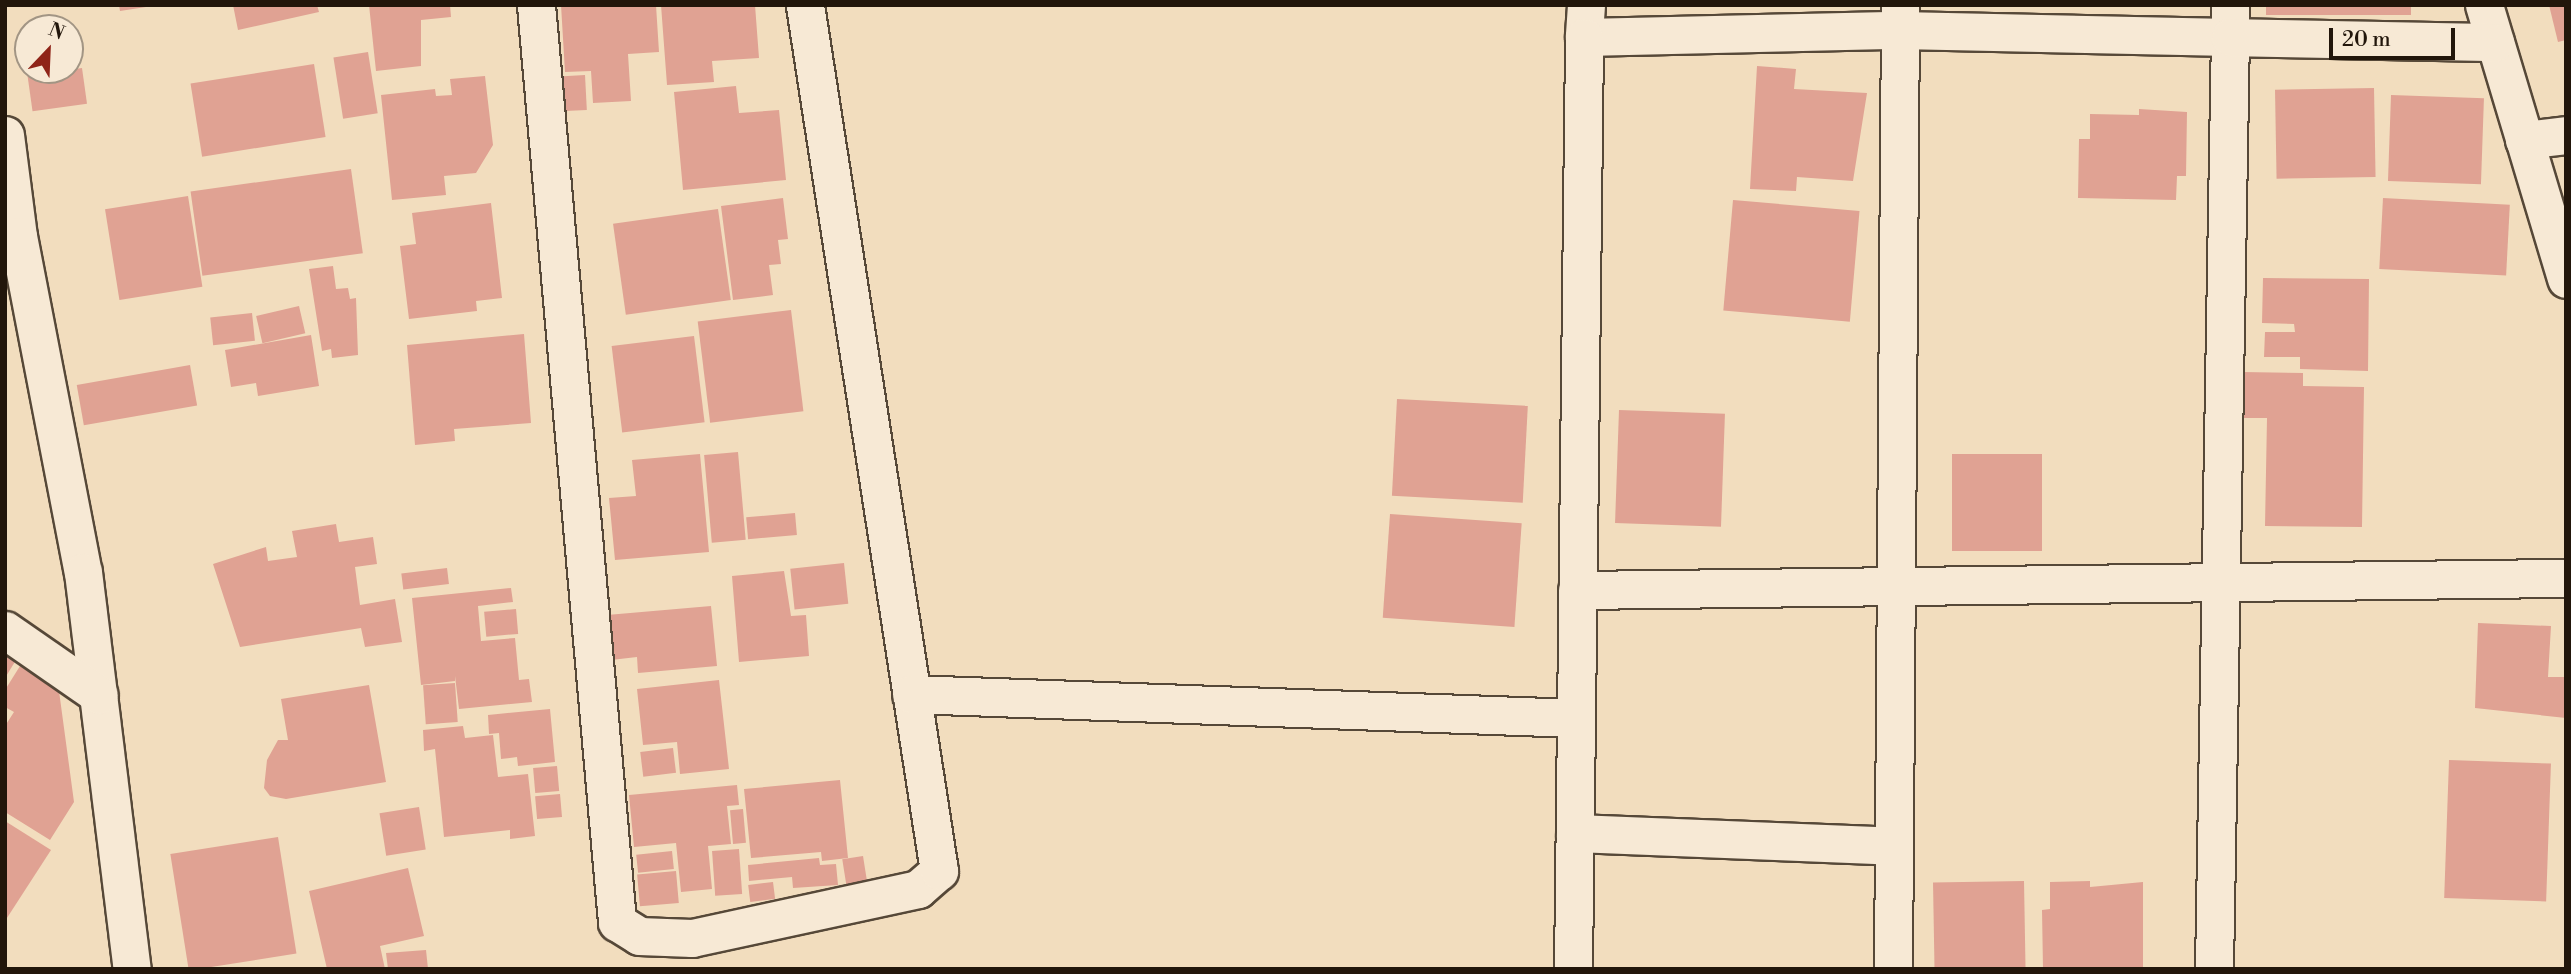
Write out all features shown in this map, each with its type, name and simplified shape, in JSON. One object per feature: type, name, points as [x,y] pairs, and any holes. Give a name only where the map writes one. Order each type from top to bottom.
[{"type":"street","points":[[536,5],[617,922],[639,936],[692,938],[918,889],[939,871],[805,5]]},
{"type":"street","points":[[2484,5],[2566,279]]},
{"type":"street","points":[[1573,969],[1585,21],[1899,18],[2230,21],[2495,42]]},
{"type":"street","points":[[1893,969],[1899,18]]},
{"type":"street","points":[[2214,969],[2230,21]]},
{"type":"street","points":[[5,135],[11,232],[83,572],[132,969]]},
{"type":"street","points":[[2524,140],[2566,135]]},
{"type":"street","points":[[1577,590],[2566,578]]},
{"type":"street","points":[[5,630],[99,695]]},
{"type":"street","points":[[911,694],[1576,718]]},
{"type":"street","points":[[1575,832],[1894,846]]},
{"type":"building","points":[[119,5],[146,5],[146,7],[120,11]]},
{"type":"building","points":[[233,5],[317,5],[319,12],[238,30]]},
{"type":"building","points":[[369,5],[450,5],[451,17],[421,20],[421,66],[376,71]]},
{"type":"building","points":[[561,5],[656,5],[659,52],[628,54],[631,101],[593,103],[591,71],[565,72]]},
{"type":"building","points":[[661,5],[755,5],[759,58],[712,61],[714,82],[667,85]]},
{"type":"building","points":[[2266,5],[2411,5],[2411,15],[2266,15]]},
{"type":"building","points":[[2549,5],[2566,5],[2566,40],[2558,42]]},
{"type":"building","points":[[368,52],[378,113],[343,119],[333,57]]},
{"type":"building","points":[[314,64],[326,137],[202,157],[191,84]]},
{"type":"building","points":[[1757,66],[1796,69],[1794,89],[1867,93],[1853,181],[1797,177],[1796,191],[1750,189]]},
{"type":"building","points":[[585,75],[587,110],[565,111],[563,76]]},
{"type":"building","points":[[485,76],[493,145],[476,173],[444,176],[446,195],[392,200],[381,95],[435,89],[436,96],[452,95],[450,79]]},
{"type":"building","points":[[84,82],[87,104],[33,111],[29,84]]},
{"type":"building","points":[[736,86],[739,113],[779,110],[786,180],[683,190],[674,92]]},
{"type":"building","points":[[2374,88],[2376,177],[2277,179],[2275,90]]},
{"type":"building","points":[[2391,95],[2484,98],[2481,184],[2388,181]]},
{"type":"building","points":[[2139,109],[2187,112],[2186,176],[2177,176],[2176,200],[2078,198],[2079,139],[2090,139],[2090,114],[2139,115]]},
{"type":"building","points":[[351,169],[363,253],[202,276],[191,192]]},
{"type":"building","points":[[188,196],[202,287],[119,300],[105,209]]},
{"type":"building","points":[[783,198],[788,239],[778,240],[781,264],[769,265],[773,295],[733,300],[721,206]]},
{"type":"building","points":[[2383,198],[2510,205],[2506,276],[2379,269]]},
{"type":"building","points":[[1733,200],[1860,211],[1850,322],[1723,311]]},
{"type":"building","points":[[491,203],[502,298],[476,301],[477,311],[409,319],[400,246],[416,244],[412,213]]},
{"type":"building","points":[[718,209],[731,300],[626,315],[613,224]]},
{"type":"building","points":[[333,266],[336,289],[348,288],[350,299],[356,298],[358,355],[332,358],[331,349],[322,351],[309,269]]},
{"type":"building","points":[[2263,278],[2369,279],[2368,371],[2300,369],[2300,357],[2264,357],[2265,332],[2295,332],[2294,324],[2262,323]]},
{"type":"building","points":[[299,306],[305,333],[262,343],[256,316]]},
{"type":"building","points":[[791,310],[803,411],[710,423],[698,321]]},
{"type":"building","points":[[252,313],[255,341],[213,345],[210,317]]},
{"type":"building","points":[[524,334],[531,423],[454,429],[455,441],[415,445],[407,345]]},
{"type":"building","points":[[311,335],[319,386],[258,396],[256,383],[231,387],[225,350]]},
{"type":"building","points":[[694,336],[705,422],[622,432],[612,346]]},
{"type":"building","points":[[190,365],[197,405],[84,425],[77,385]]},
{"type":"building","points":[[2242,372],[2303,373],[2303,386],[2364,387],[2362,527],[2265,526],[2267,418],[2241,418]]},
{"type":"building","points":[[1397,399],[1528,406],[1523,503],[1392,496]]},
{"type":"building","points":[[1619,410],[1725,414],[1721,527],[1615,523]]},
{"type":"building","points":[[738,452],[746,540],[712,543],[704,455]]},
{"type":"building","points":[[700,454],[709,552],[615,560],[609,498],[636,496],[632,460]]},
{"type":"building","points":[[1952,454],[2042,454],[2042,551],[1952,551]]},
{"type":"building","points":[[795,513],[797,535],[748,539],[746,517]]},
{"type":"building","points":[[1390,514],[1522,523],[1514,627],[1383,618]]},
{"type":"building","points":[[336,524],[339,542],[373,537],[377,564],[355,567],[360,605],[395,599],[402,642],[365,647],[361,628],[240,647],[213,564],[266,547],[268,561],[297,557],[292,531]]},
{"type":"building","points":[[844,563],[848,604],[795,609],[790,569]]},
{"type":"building","points":[[447,568],[449,584],[403,589],[401,574]]},
{"type":"building","points":[[784,571],[791,616],[806,615],[809,656],[739,662],[732,576]]},
{"type":"building","points":[[511,588],[513,602],[478,606],[481,641],[515,638],[519,680],[529,679],[532,702],[459,709],[455,676],[455,681],[421,685],[412,598]]},
{"type":"building","points":[[711,606],[717,666],[638,673],[637,657],[611,660],[607,615]]},
{"type":"building","points":[[516,609],[518,634],[486,637],[484,612]]},
{"type":"building","points":[[2478,623],[2551,626],[2548,677],[2566,677],[2566,718],[2475,708]]},
{"type":"building","points":[[5,653],[16,660],[5,678]]},
{"type":"building","points":[[20,666],[59,691],[74,802],[50,840],[5,812],[5,726],[14,712],[5,707],[5,690]]},
{"type":"building","points":[[719,680],[729,769],[680,774],[677,742],[643,745],[637,689]]},
{"type":"building","points":[[455,683],[458,722],[426,724],[423,685]]},
{"type":"building","points":[[369,685],[386,782],[286,799],[270,796],[264,788],[267,760],[278,740],[288,740],[281,699]]},
{"type":"building","points":[[550,709],[555,762],[518,766],[517,757],[501,759],[499,733],[489,734],[488,715]]},
{"type":"building","points":[[463,726],[465,738],[493,735],[498,777],[528,774],[535,836],[510,839],[510,830],[444,837],[435,749],[424,751],[423,730]]},
{"type":"building","points":[[673,748],[676,773],[643,777],[640,752]]},
{"type":"building","points":[[2449,760],[2551,764],[2546,901],[2444,898]]},
{"type":"building","points":[[557,766],[559,791],[535,793],[533,768]]},
{"type":"building","points":[[840,780],[848,858],[822,861],[821,852],[751,858],[744,789]]},
{"type":"building","points":[[737,785],[739,805],[727,806],[731,844],[708,846],[712,889],[681,892],[676,843],[634,847],[629,795]]},
{"type":"building","points":[[560,794],[562,817],[537,819],[535,796]]},
{"type":"building","points":[[419,807],[426,849],[386,856],[379,813]]},
{"type":"building","points":[[743,809],[746,843],[733,844],[730,810]]},
{"type":"building","points":[[5,821],[51,850],[5,921]]},
{"type":"building","points":[[278,837],[296,954],[189,969],[170,854]]},
{"type":"building","points":[[739,849],[742,894],[715,896],[712,851]]},
{"type":"building","points":[[672,851],[674,869],[638,873],[636,855]]},
{"type":"building","points":[[863,856],[869,892],[848,895],[842,859]]},
{"type":"building","points":[[819,858],[820,865],[836,864],[838,885],[793,888],[792,877],[749,881],[748,865]]},
{"type":"building","points":[[408,868],[424,936],[380,946],[385,969],[327,969],[309,891]]},
{"type":"building","points":[[676,871],[679,903],[640,906],[637,874]]},
{"type":"building","points":[[2024,881],[2026,969],[1935,969],[1933,883]]},
{"type":"building","points":[[2090,881],[2090,887],[2143,882],[2143,969],[2043,969],[2042,910],[2050,909],[2050,882]]},
{"type":"building","points":[[773,882],[775,899],[750,902],[748,885]]},
{"type":"building","points":[[426,950],[428,969],[388,969],[386,953]]}]
